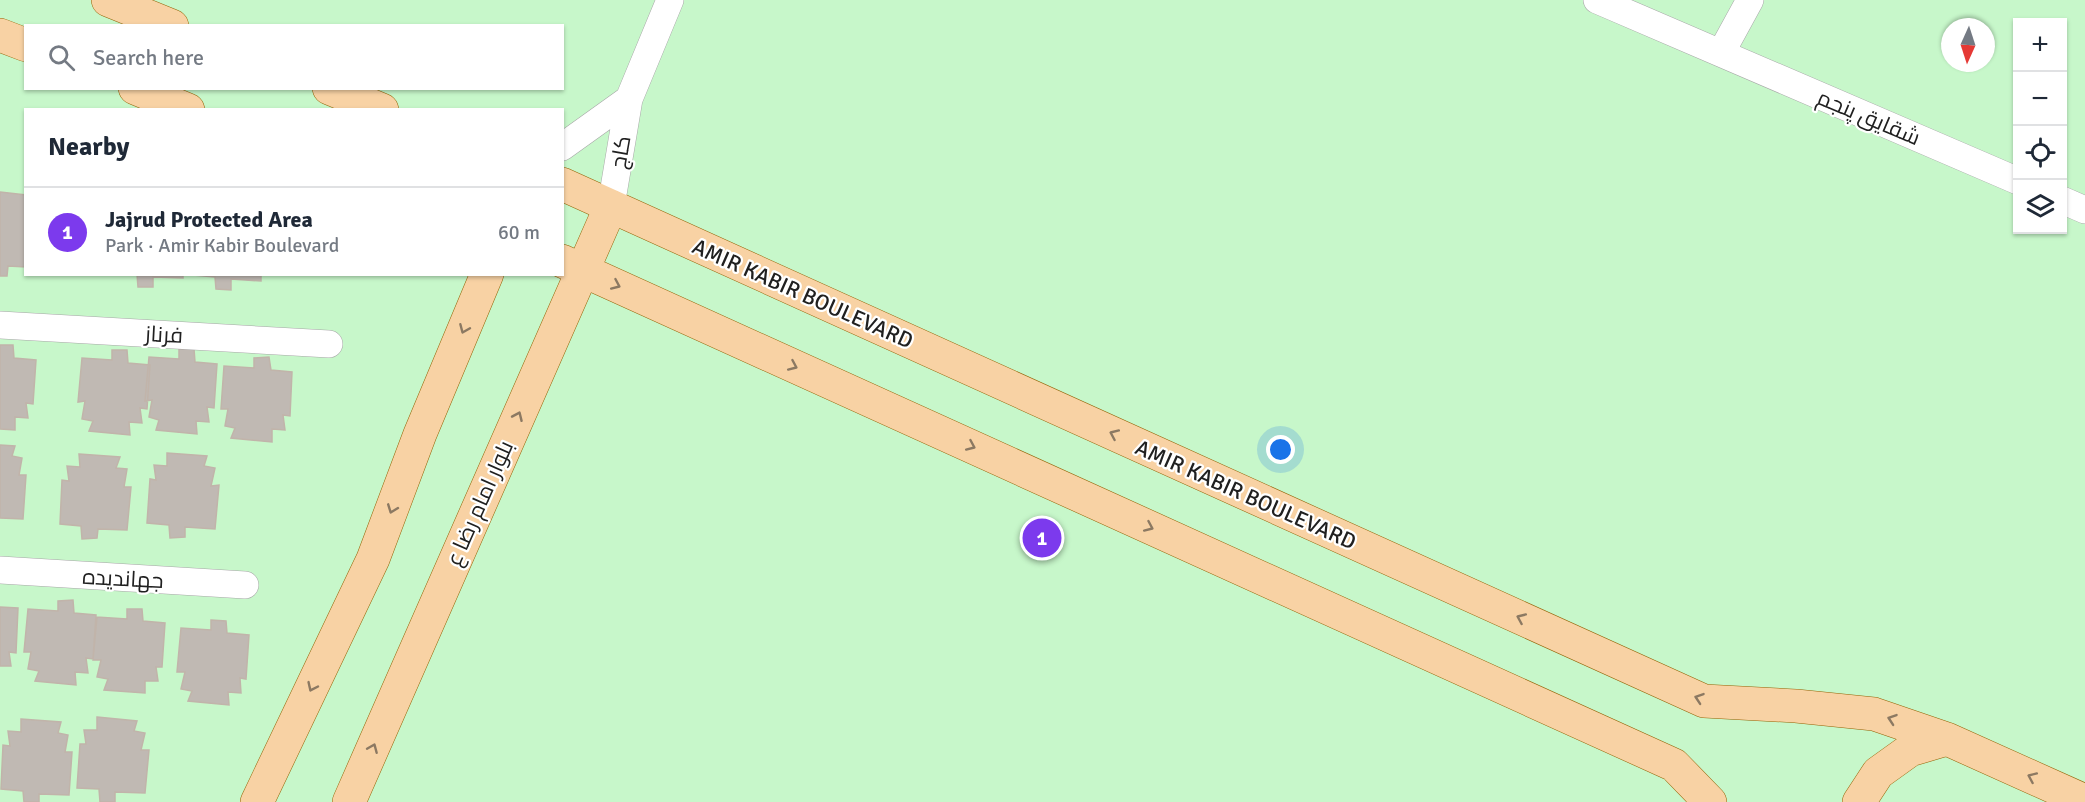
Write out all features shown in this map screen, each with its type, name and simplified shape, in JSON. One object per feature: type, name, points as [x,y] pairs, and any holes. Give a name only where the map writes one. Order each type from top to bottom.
[{"type":"main road","points":[[108,0],[167,24]]},
{"type":"main road","points":[[0,35],[24,44]]},
{"type":"main road","points":[[140,90],[183,108]]},
{"type":"main road","points":[[334,90],[377,108]]},
{"type":"main road","name":"AMIR KABIR BOULEVARD","points":[[564,185],[1704,701],[1796,706],[1874,714],[1947,739],[2085,801]]},
{"type":"main road","name":"بلوار امام رضا ع","points":[[350,802],[573,265],[611,206]]},
{"type":"main road","points":[[573,265],[1674,765],[1710,802]]},
{"type":"main road","points":[[257,802],[373,559],[420,434],[486,276]]},
{"type":"main road","points":[[1859,802],[1878,774],[1910,750],[1947,739]]},
{"type":"street","name":"کاج","points":[[611,206],[629,99],[670,0]]},
{"type":"street","name":"شقایق پنجم","points":[[1597,0],[2016,180]]},
{"type":"street","points":[[1720,53],[1750,0]]},
{"type":"street","name":"کاج","points":[[564,146],[629,99]]},
{"type":"street","points":[[2067,202],[2085,210]]},
{"type":"street","name":"فرناز","points":[[0,325],[328,344]]},
{"type":"street","name":"جهاندیده","points":[[0,570],[245,585]]},
{"type":"green space","points":[[0,0],[2085,0],[2085,802],[0,802]]},
{"type":"building","points":[[0,192],[24,195],[24,267],[8,266],[7,276],[0,276]]},
{"type":"building","points":[[137,276],[183,276],[183,278],[153,277],[153,287],[138,287]]},
{"type":"building","points":[[204,276],[261,276],[261,281],[231,279],[231,290],[216,289],[215,277]]},
{"type":"building","points":[[0,345],[13,345],[14,358],[36,360],[33,404],[26,403],[28,418],[15,417],[15,430],[0,429]]},
{"type":"building","points":[[179,349],[194,349],[195,362],[217,364],[214,408],[207,407],[209,422],[196,421],[197,434],[156,430],[159,420],[149,417],[152,400],[145,401],[149,357],[179,359]]},
{"type":"building","points":[[112,350],[127,350],[128,363],[150,365],[147,409],[140,408],[142,423],[129,422],[130,435],[89,431],[93,421],[82,419],[85,401],[78,402],[82,358],[112,360]]},
{"type":"building","points":[[269,357],[271,370],[292,372],[290,416],[283,415],[285,430],[272,429],[272,442],[231,438],[235,428],[225,426],[228,409],[221,409],[224,366],[254,368],[254,358]]},
{"type":"building","points":[[0,445],[15,446],[12,456],[22,458],[19,475],[26,475],[23,519],[0,518]]},
{"type":"building","points":[[167,453],[207,456],[204,466],[215,468],[211,486],[219,485],[215,529],[185,527],[185,537],[170,538],[169,525],[147,523],[150,479],[156,480],[154,465],[167,466]]},
{"type":"building","points":[[79,454],[120,457],[116,468],[127,469],[124,487],[131,487],[127,530],[98,529],[97,538],[82,539],[81,526],[60,524],[62,480],[69,481],[67,466],[80,467]]},
{"type":"building","points":[[73,600],[74,613],[96,615],[93,659],[86,658],[88,673],[75,672],[76,685],[35,681],[39,671],[28,669],[31,652],[24,652],[28,609],[58,611],[58,601]]},
{"type":"building","points":[[0,607],[18,608],[16,653],[9,652],[11,666],[0,666]]},
{"type":"building","points":[[127,609],[142,609],[143,621],[165,623],[162,667],[156,667],[158,681],[145,681],[145,693],[104,690],[108,679],[97,677],[101,660],[93,660],[97,617],[127,619]]},
{"type":"building","points":[[211,620],[226,621],[227,633],[249,635],[246,679],[240,678],[241,693],[228,692],[229,705],[188,701],[192,691],[181,689],[185,672],[177,672],[181,628],[211,630]]},
{"type":"building","points":[[97,717],[137,721],[134,731],[145,733],[141,750],[149,750],[145,793],[115,792],[115,802],[100,802],[99,789],[77,788],[80,744],[86,744],[84,730],[97,730]]},
{"type":"building","points":[[21,719],[61,722],[58,733],[68,735],[65,752],[72,752],[69,795],[39,794],[39,802],[24,802],[23,791],[1,789],[3,745],[10,746],[8,731],[21,732]]},
{"type":"place","name":"Jajrud Protected Area","points":[[1042,538]]}]
